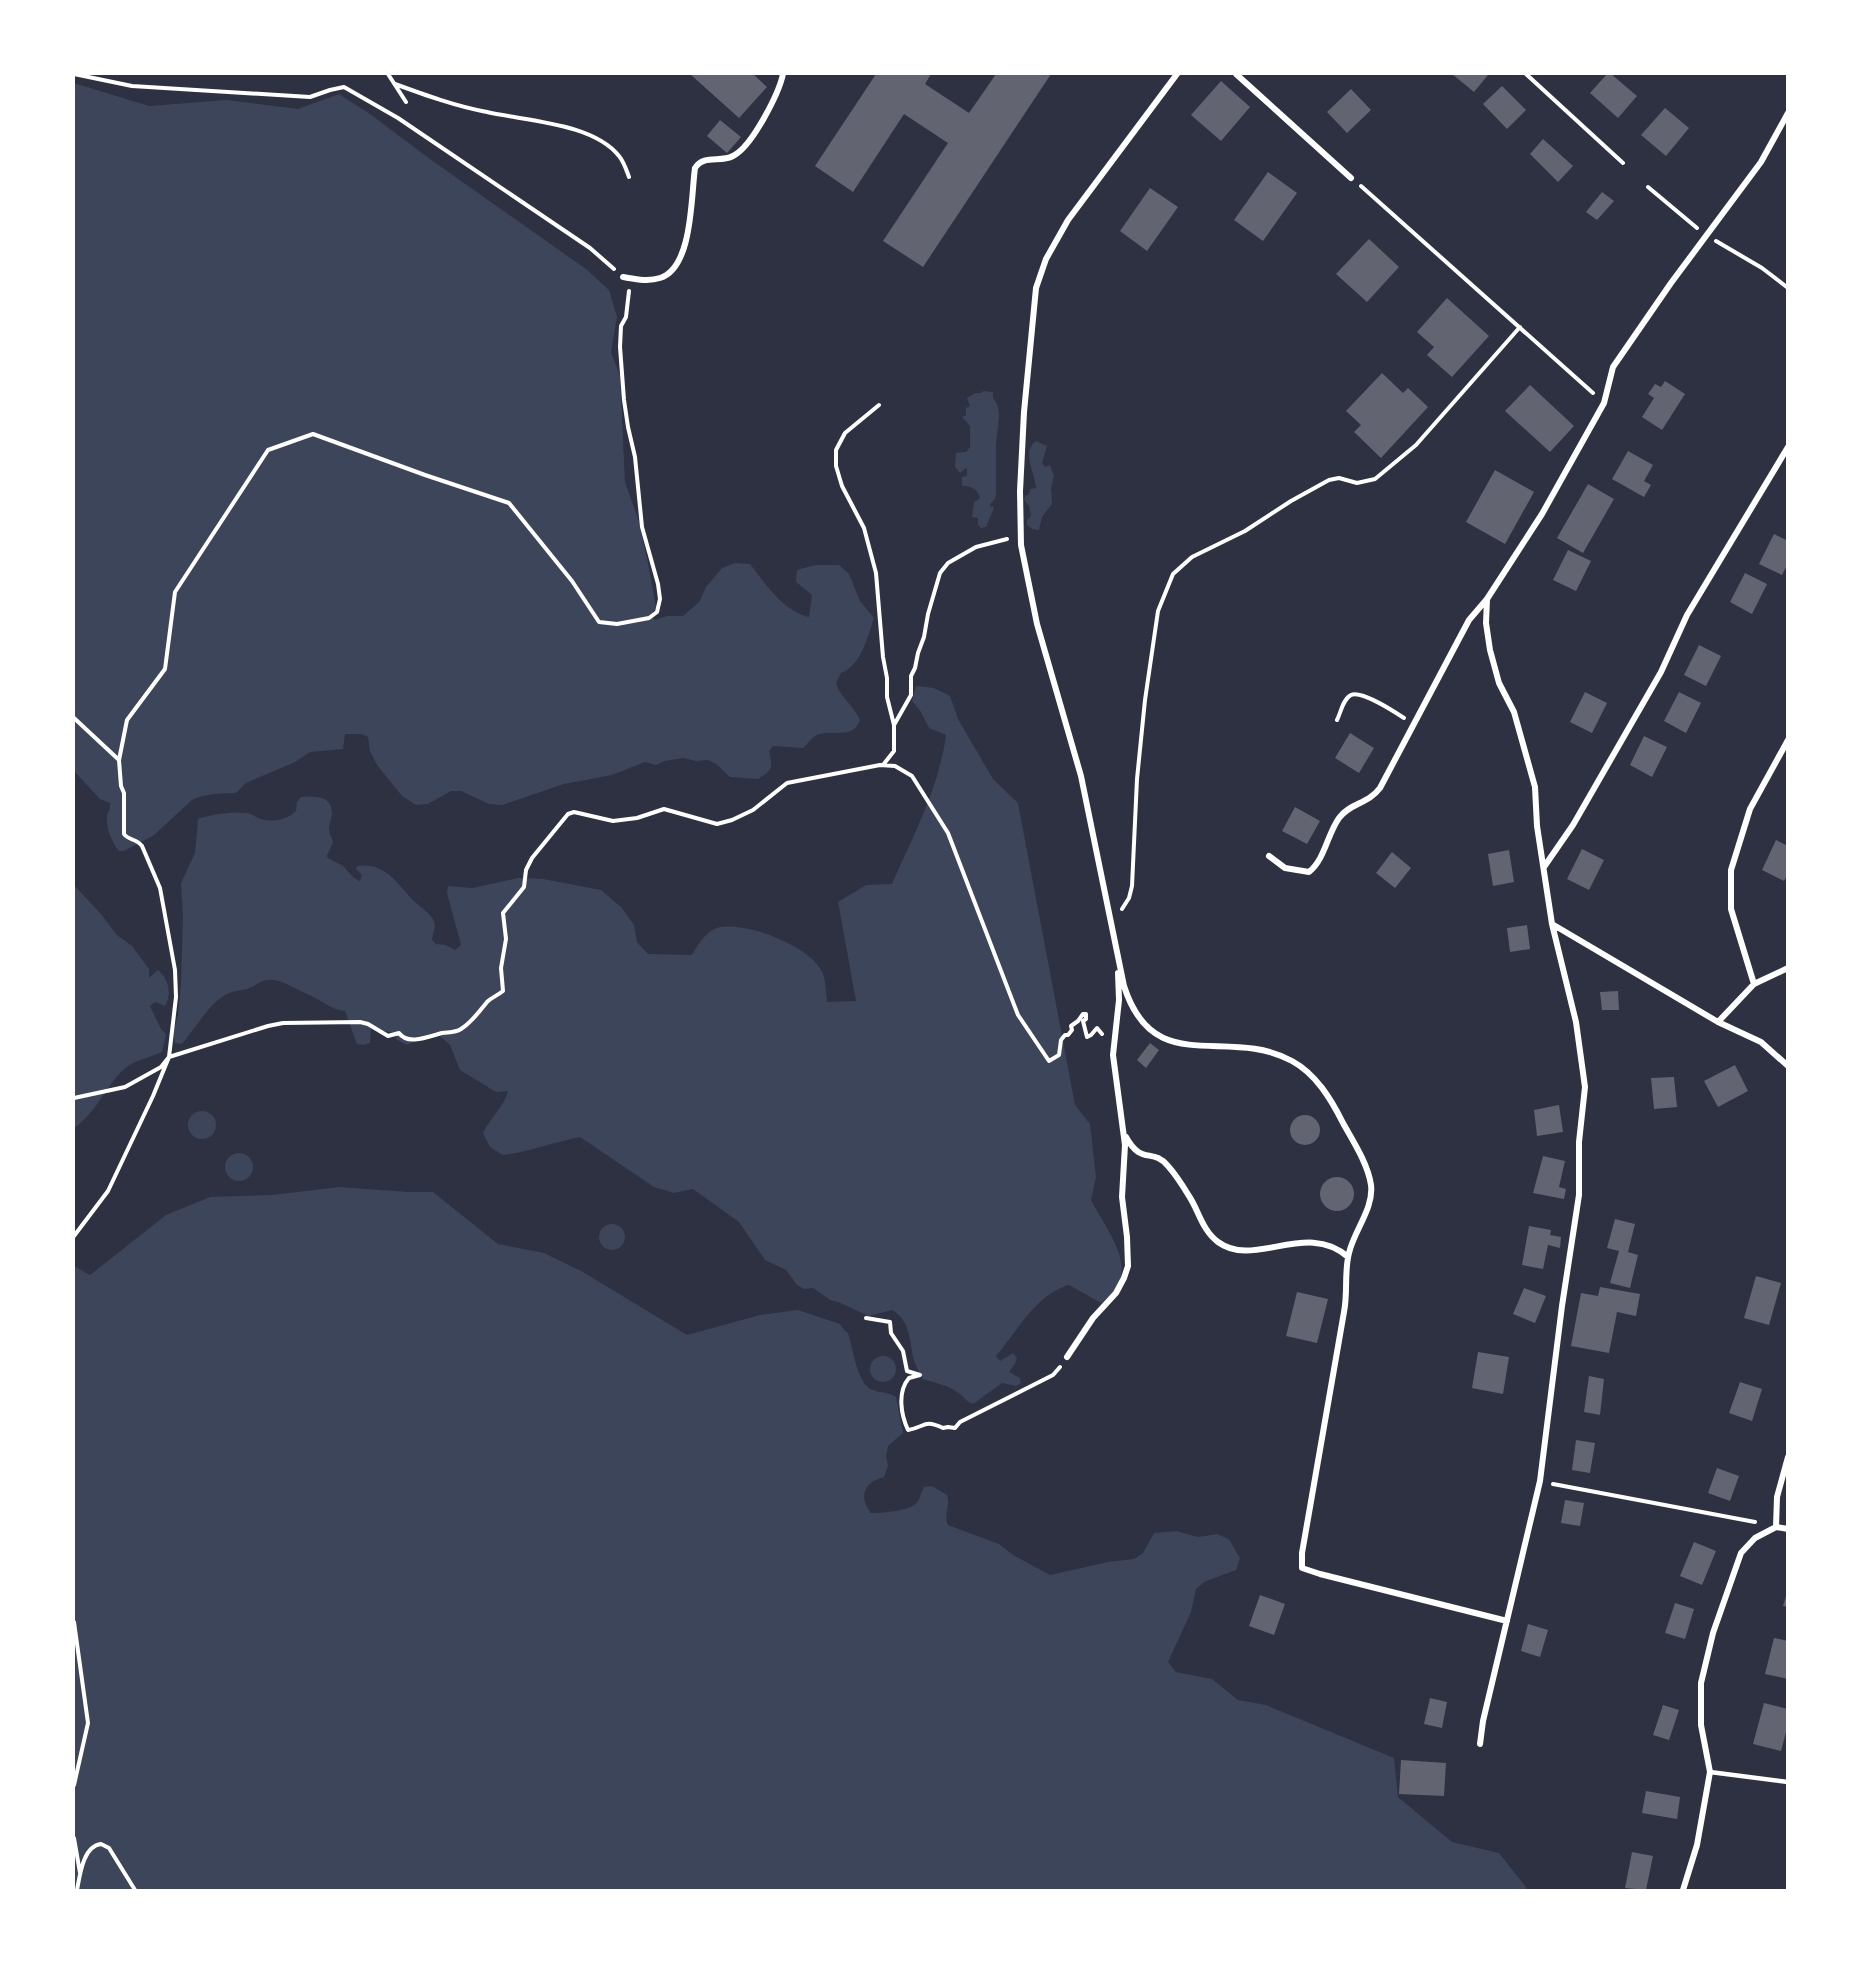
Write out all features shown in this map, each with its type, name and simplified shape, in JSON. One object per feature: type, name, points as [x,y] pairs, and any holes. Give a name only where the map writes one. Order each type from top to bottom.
[{"type":"street","points":[[623,277],[652,280],[671,272],[688,231],[695,168],[705,160],[733,157],[744,147],[767,112],[779,89],[783,74]]},
{"type":"street","points":[[1176,74],[1068,220],[1046,259],[1035,298],[1024,412],[1020,491],[1023,560],[1037,624],[1081,776],[1124,986],[1132,1007],[1160,1037],[1185,1045],[1230,1045],[1265,1050],[1300,1066],[1328,1095],[1358,1150],[1371,1186],[1368,1205],[1348,1257],[1344,1310],[1302,1553],[1302,1568],[1309,1572],[1507,1621]]},
{"type":"street","points":[[1236,74],[1351,178]]},
{"type":"street","points":[[1269,856],[1285,868],[1306,873],[1311,871],[1341,816],[1351,807],[1369,800],[1380,788],[1469,620],[1487,599],[1542,514],[1604,403],[1613,367],[1671,283],[1761,162],[1788,113]]},
{"type":"street","points":[[1544,867],[1573,825],[1661,672],[1687,615],[1788,447]]},
{"type":"street","points":[[1480,1744],[1483,1721],[1540,1481],[1579,1195],[1579,1142],[1585,1087],[1576,1022],[1552,924],[1537,826],[1534,787],[1514,712],[1499,684],[1490,650],[1486,623],[1487,599]]},
{"type":"street","points":[[1754,984],[1731,909],[1731,870],[1750,809],[1788,740]]},
{"type":"street","points":[[1552,924],[1718,1022],[1761,1042],[1788,1066]]},
{"type":"street","points":[[1067,1357],[1093,1318],[1116,1293],[1126,1275],[1128,1246],[1122,1197],[1125,1149],[1113,1055],[1119,1000],[1117,951]]},
{"type":"street","points":[[1718,1022],[1754,984],[1788,968]]},
{"type":"street","points":[[1124,1134],[1132,1148],[1139,1154],[1156,1157],[1167,1165],[1190,1197],[1206,1229],[1220,1243],[1229,1248],[1245,1251],[1286,1244],[1326,1244],[1339,1249],[1348,1257]]},
{"type":"street","points":[[1776,1527],[1777,1497],[1788,1457]]},
{"type":"street","points":[[1683,1890],[1697,1845],[1710,1772],[1701,1725],[1701,1683],[1713,1633],[1741,1553],[1755,1538],[1776,1527],[1788,1529]]},
{"type":"lane","points":[[1710,1772],[1788,1782]]},
{"type":"path","points":[[74,74],[132,86],[310,97],[344,87],[398,118],[590,249],[623,277],[629,287],[630,296],[626,317],[621,326],[620,348],[623,360],[627,427],[635,457],[642,527],[660,593],[658,609],[653,616],[617,624],[599,622],[572,581],[509,503],[313,434],[268,450],[174,592],[165,669],[127,720],[119,760],[121,786],[124,794],[124,834],[127,838],[138,841],[142,846],[158,882],[173,959],[176,997],[169,1058],[153,1096],[108,1191],[74,1236]]},
{"type":"path","points":[[388,74],[406,102]]},
{"type":"path","points":[[1526,74],[1623,163]]},
{"type":"path","points":[[395,84],[450,103],[557,125],[593,137],[618,154],[629,177]]},
{"type":"path","points":[[1351,178],[1604,403]]},
{"type":"path","points":[[1648,187],[1707,236],[1762,268],[1788,288]]},
{"type":"path","points":[[1110,919],[1125,906],[1132,885],[1137,779],[1145,700],[1158,611],[1173,574],[1192,557],[1245,531],[1329,480],[1340,478],[1357,483],[1375,478],[1416,445],[1520,327]]},
{"type":"path","points":[[879,405],[845,433],[836,450],[836,466],[842,486],[864,528],[876,573],[887,697],[894,725],[894,751],[882,765]]},
{"type":"path","points":[[894,725],[911,695],[911,676],[924,638],[928,614],[940,573],[947,564],[976,547],[1011,538]]},
{"type":"path","points":[[1337,720],[1345,701],[1350,695],[1357,693],[1415,724]]},
{"type":"path","points":[[74,718],[119,760]]},
{"type":"path","points":[[74,1098],[125,1087],[161,1067],[169,1058],[283,1023],[360,1022],[388,1036],[399,1033],[403,1038],[408,1039],[433,1038],[440,1034],[458,1031],[503,991],[501,968],[506,939],[503,913],[524,887],[526,870],[532,858],[568,814],[574,812],[613,821],[637,818],[664,809],[717,824],[753,810],[787,783],[882,765],[895,766],[912,776],[948,833],[1018,1015],[1050,1061],[1059,1055],[1061,1040],[1068,1035],[1072,1030],[1071,1026],[1083,1014],[1086,1014],[1086,1019],[1083,1021],[1087,1037],[1097,1028],[1102,1034],[1107,1032]]},
{"type":"path","points":[[866,1318],[890,1322],[891,1333],[903,1351],[907,1371],[920,1375],[909,1378],[903,1388],[901,1405],[906,1427],[909,1430],[922,1424],[955,1428],[960,1422],[1053,1375],[1067,1357]]},
{"type":"path","points":[[1540,1481],[1776,1527]]},
{"type":"path","points":[[74,1622],[88,1723],[74,1785]]},
{"type":"path","points":[[74,1838],[80,1873]]},
{"type":"path","points":[[77,1890],[80,1873],[92,1847],[97,1844],[104,1844],[109,1848],[135,1890]]},
{"type":"shaded area","points":[[74,83],[149,106],[227,100],[298,109],[339,94],[586,269],[609,290],[617,317],[611,352],[620,376],[625,482],[638,519],[648,563],[656,607],[651,616],[655,620],[667,616],[683,616],[699,602],[706,587],[722,568],[735,563],[750,564],[783,603],[809,617],[812,595],[796,582],[797,570],[815,565],[839,565],[849,574],[860,601],[874,618],[859,657],[854,664],[841,673],[836,683],[860,720],[857,726],[847,732],[817,735],[803,748],[773,746],[769,751],[771,768],[758,779],[730,777],[708,760],[696,761],[683,758],[656,765],[645,762],[612,775],[564,784],[502,805],[489,804],[461,791],[451,791],[428,804],[416,805],[402,796],[377,765],[370,751],[368,737],[362,734],[345,734],[343,749],[310,752],[295,762],[246,783],[236,793],[208,795],[192,800],[153,836],[124,851],[119,851],[107,826],[110,803],[100,799],[74,771]]},
{"type":"shaded area","points":[[984,391],[993,392],[999,416],[996,443],[996,494],[990,504],[990,507],[994,508],[986,527],[981,528],[978,525],[978,518],[972,517],[974,502],[980,497],[973,488],[962,486],[962,477],[967,476],[967,469],[960,473],[955,467],[956,453],[966,452],[970,447],[970,426],[962,417],[966,415],[966,408],[970,406],[967,398]]},
{"type":"shaded area","points":[[1036,441],[1047,446],[1042,463],[1045,467],[1050,465],[1054,476],[1051,488],[1052,504],[1042,517],[1039,530],[1027,525],[1027,520],[1031,516],[1029,506],[1024,500],[1030,489],[1036,488],[1029,457]]},
{"type":"shaded area","points":[[916,686],[934,688],[950,696],[958,719],[993,779],[1018,803],[1075,1105],[1090,1124],[1096,1177],[1091,1200],[1113,1239],[1122,1266],[1120,1279],[1114,1292],[1101,1303],[1069,1285],[1047,1297],[1028,1315],[996,1356],[1000,1361],[1013,1353],[1017,1358],[1009,1372],[1020,1378],[1021,1383],[1016,1386],[1002,1383],[973,1404],[949,1388],[923,1379],[914,1360],[908,1330],[898,1314],[892,1310],[869,1316],[830,1300],[813,1288],[804,1289],[797,1285],[786,1270],[765,1260],[739,1222],[693,1189],[674,1193],[654,1187],[580,1137],[503,1155],[490,1147],[483,1133],[508,1091],[496,1092],[460,1070],[450,1045],[435,1032],[407,1045],[397,1040],[393,1033],[371,1028],[370,1043],[357,1044],[345,1011],[286,984],[270,980],[225,995],[207,1011],[182,1044],[175,1043],[173,1033],[178,1015],[181,984],[183,916],[181,883],[195,853],[198,819],[238,813],[270,821],[280,820],[296,811],[297,802],[301,797],[321,798],[329,802],[332,815],[329,828],[333,842],[328,858],[343,866],[360,881],[362,875],[356,869],[357,866],[376,867],[390,875],[434,921],[432,940],[436,944],[446,945],[455,950],[461,945],[447,893],[448,886],[472,888],[518,878],[543,879],[601,890],[621,907],[634,925],[637,942],[648,954],[692,955],[702,939],[717,928],[728,926],[758,931],[789,944],[814,961],[824,977],[827,1002],[856,1001],[838,902],[866,885],[892,884],[924,811],[943,755],[946,735],[929,728],[912,701]]},
{"type":"shaded area","points":[[74,885],[117,935],[132,946],[149,969],[149,978],[158,970],[162,974],[169,992],[165,1006],[155,1002],[150,1006],[161,1029],[166,1034],[162,1052],[137,1061],[123,1070],[88,1116],[74,1128]]},
{"type":"shaded area","points":[[202,1111],[212,1115],[216,1125],[212,1135],[202,1139],[192,1135],[188,1125],[192,1115]]},
{"type":"shaded area","points":[[239,1153],[249,1157],[253,1167],[249,1177],[239,1181],[229,1177],[225,1167],[229,1157]]},
{"type":"shaded area","points":[[339,1187],[433,1192],[498,1244],[544,1253],[583,1272],[687,1335],[760,1315],[798,1310],[840,1324],[848,1333],[856,1365],[863,1381],[873,1390],[896,1397],[903,1433],[888,1446],[886,1456],[888,1466],[884,1477],[872,1482],[865,1491],[865,1501],[871,1513],[897,1511],[910,1507],[918,1501],[924,1487],[932,1486],[947,1495],[948,1525],[999,1544],[1013,1555],[1050,1575],[1108,1562],[1134,1559],[1143,1553],[1154,1533],[1176,1531],[1198,1537],[1217,1534],[1229,1539],[1240,1558],[1236,1570],[1204,1582],[1196,1589],[1191,1612],[1168,1662],[1176,1672],[1212,1679],[1238,1700],[1266,1705],[1394,1758],[1398,1797],[1452,1842],[1499,1853],[1526,1890],[74,1890],[74,1266],[90,1275],[166,1215],[210,1197],[272,1195]]},
{"type":"shaded area","points":[[612,1224],[621,1228],[625,1237],[621,1246],[612,1250],[603,1246],[599,1237],[603,1228]]},
{"type":"shaded area","points":[[883,1356],[892,1360],[896,1369],[892,1378],[883,1382],[874,1378],[870,1369],[874,1360]]},
{"type":"building","points":[[690,74],[753,74],[767,87],[739,118]]},
{"type":"building","points":[[876,74],[931,74],[925,84],[969,113],[996,74],[1051,74],[923,267],[883,241],[948,143],[904,114],[853,192],[815,166]]},
{"type":"building","points":[[1452,74],[1486,74],[1488,75],[1474,92]]},
{"type":"building","points":[[1607,74],[1611,74],[1637,96],[1618,118],[1590,93]]},
{"type":"building","points":[[1221,81],[1250,107],[1221,141],[1191,115]]},
{"type":"building","points":[[1502,86],[1526,110],[1507,129],[1483,104]]},
{"type":"building","points":[[1351,89],[1371,110],[1347,133],[1327,112]]},
{"type":"building","points":[[1665,108],[1689,128],[1666,156],[1641,135]]},
{"type":"building","points":[[720,120],[741,137],[727,153],[707,136]]},
{"type":"building","points":[[1543,139],[1573,166],[1558,182],[1530,154]]},
{"type":"building","points":[[1268,172],[1297,193],[1263,241],[1234,220]]},
{"type":"building","points":[[1150,188],[1178,207],[1147,251],[1120,231]]},
{"type":"building","points":[[1602,192],[1614,201],[1597,220],[1586,212]]},
{"type":"building","points":[[1369,239],[1399,267],[1367,302],[1336,274]]},
{"type":"building","points":[[1447,298],[1489,336],[1452,377],[1427,355],[1434,347],[1417,332]]},
{"type":"building","points":[[1382,373],[1403,393],[1408,388],[1428,407],[1381,458],[1354,432],[1361,425],[1346,411]]},
{"type":"building","points":[[1665,381],[1685,394],[1662,430],[1642,417],[1654,398],[1648,394],[1655,384],[1661,387]]},
{"type":"building","points":[[1530,385],[1574,426],[1550,452],[1505,411]]},
{"type":"building","points":[[1628,451],[1653,465],[1644,481],[1651,485],[1644,497],[1612,479]]},
{"type":"building","points":[[1495,470],[1534,492],[1505,544],[1466,522]]},
{"type":"building","points":[[1588,484],[1614,499],[1583,553],[1557,538]]},
{"type":"building","points":[[1774,534],[1788,541],[1788,563],[1782,575],[1759,564]]},
{"type":"building","points":[[1568,550],[1591,561],[1576,591],[1553,580]]},
{"type":"building","points":[[1745,573],[1767,584],[1752,614],[1730,602]]},
{"type":"building","points":[[1699,645],[1721,656],[1706,686],[1684,675]]},
{"type":"building","points":[[1585,692],[1607,703],[1592,733],[1570,722]]},
{"type":"building","points":[[1679,692],[1701,703],[1686,733],[1664,721]]},
{"type":"building","points":[[1350,733],[1374,748],[1359,773],[1335,758]]},
{"type":"building","points":[[1644,736],[1667,747],[1652,777],[1630,765]]},
{"type":"building","points":[[1295,807],[1320,821],[1307,844],[1282,831]]},
{"type":"building","points":[[1776,840],[1788,846],[1788,874],[1784,881],[1762,870]]},
{"type":"building","points":[[1582,849],[1604,860],[1589,890],[1567,879]]},
{"type":"building","points":[[1509,850],[1514,882],[1493,886],[1488,854]]},
{"type":"building","points":[[1392,852],[1411,868],[1395,888],[1376,873]]},
{"type":"building","points":[[1527,925],[1530,949],[1510,952],[1507,928]]},
{"type":"building","points":[[1618,991],[1619,1010],[1602,1010],[1600,992]]},
{"type":"building","points":[[1150,1043],[1159,1050],[1146,1068],[1137,1060]]},
{"type":"building","points":[[1735,1065],[1748,1091],[1718,1107],[1704,1081]]},
{"type":"building","points":[[1674,1077],[1677,1107],[1654,1109],[1651,1078]]},
{"type":"building","points":[[1559,1105],[1563,1132],[1537,1136],[1534,1110]]},
{"type":"building","points":[[1305,1115],[1316,1119],[1320,1130],[1316,1141],[1305,1145],[1294,1141],[1290,1130],[1294,1119]]},
{"type":"building","points":[[1543,1156],[1565,1161],[1559,1187],[1566,1189],[1564,1199],[1533,1193]]},
{"type":"building","points":[[1337,1177],[1349,1182],[1354,1194],[1349,1206],[1337,1211],[1325,1206],[1320,1194],[1325,1182]]},
{"type":"building","points":[[1615,1219],[1635,1224],[1628,1252],[1638,1255],[1630,1288],[1610,1283],[1619,1251],[1607,1248]]},
{"type":"building","points":[[1529,1226],[1551,1230],[1550,1235],[1561,1237],[1560,1248],[1548,1245],[1543,1269],[1522,1265]]},
{"type":"building","points":[[1756,1276],[1781,1283],[1769,1325],[1744,1318]]},
{"type":"building","points":[[1600,1287],[1640,1294],[1636,1316],[1617,1312],[1609,1353],[1571,1346],[1581,1293],[1598,1296]]},
{"type":"building","points":[[1524,1288],[1546,1296],[1535,1323],[1513,1314]]},
{"type":"building","points":[[1297,1292],[1328,1299],[1317,1343],[1286,1336]]},
{"type":"building","points":[[1478,1352],[1509,1357],[1503,1394],[1472,1388]]},
{"type":"building","points":[[1589,1376],[1604,1379],[1600,1415],[1584,1412]]},
{"type":"building","points":[[1740,1382],[1762,1389],[1752,1421],[1729,1413]]},
{"type":"building","points":[[1576,1440],[1595,1443],[1590,1473],[1572,1470]]},
{"type":"building","points":[[1717,1468],[1739,1476],[1730,1501],[1708,1493]]},
{"type":"building","points":[[1565,1500],[1584,1503],[1580,1526],[1561,1523]]},
{"type":"building","points":[[1694,1542],[1716,1551],[1702,1585],[1680,1576]]},
{"type":"building","points":[[1788,1593],[1788,1607],[1783,1606]]},
{"type":"building","points":[[1260,1595],[1285,1604],[1274,1635],[1249,1626]]},
{"type":"building","points":[[1675,1603],[1694,1609],[1685,1639],[1665,1633]]},
{"type":"building","points":[[1528,1624],[1548,1630],[1540,1657],[1521,1651]]},
{"type":"building","points":[[1774,1638],[1788,1641],[1788,1679],[1765,1674]]},
{"type":"building","points":[[1430,1698],[1447,1702],[1442,1728],[1424,1724]]},
{"type":"building","points":[[1764,1703],[1788,1709],[1788,1725],[1781,1751],[1753,1744]]},
{"type":"building","points":[[1663,1705],[1679,1710],[1669,1740],[1653,1735]]},
{"type":"building","points":[[1401,1760],[1446,1763],[1444,1796],[1399,1794]]},
{"type":"building","points":[[1646,1791],[1680,1797],[1677,1819],[1642,1813]]},
{"type":"building","points":[[1632,1852],[1653,1856],[1646,1890],[1625,1888]]}]
